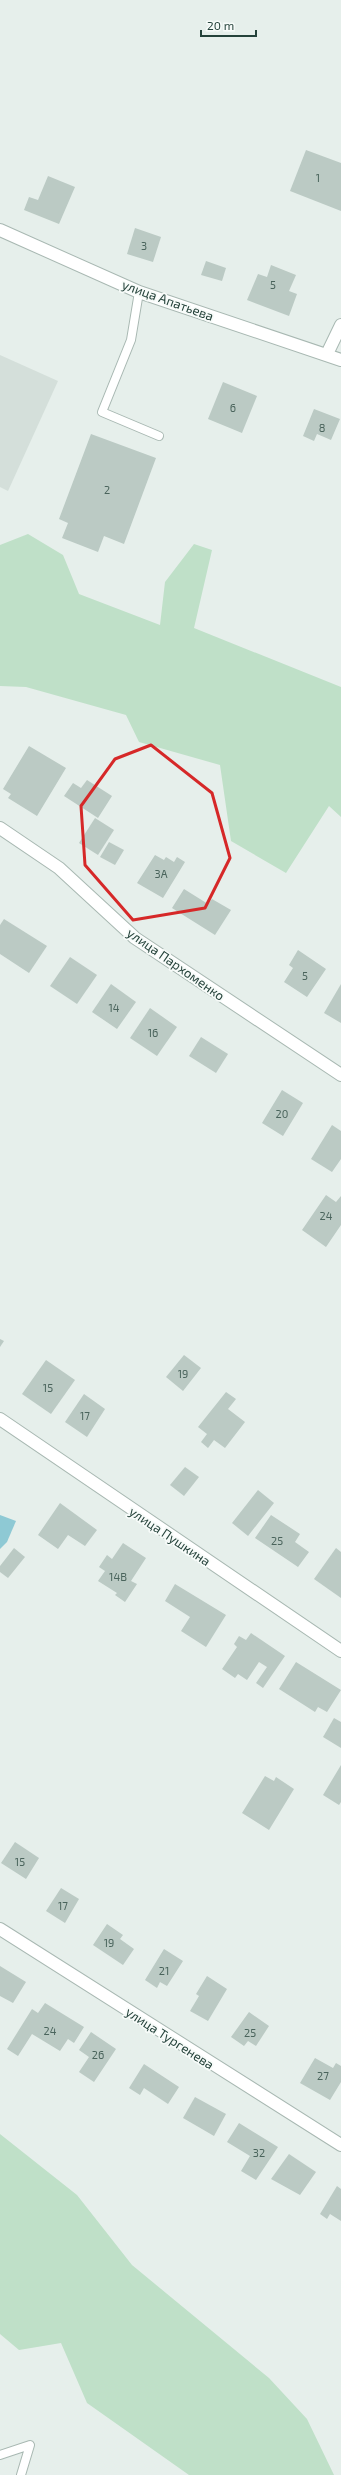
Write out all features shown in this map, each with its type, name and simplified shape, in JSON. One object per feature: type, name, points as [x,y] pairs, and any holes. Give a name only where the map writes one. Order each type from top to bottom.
[{"type":"street","name":"улица Апатьева","points":[[0,230],[138,292],[327,354],[341,360]]},
{"type":"street","points":[[327,354],[341,325]]},
{"type":"street","name":"улица Пархоменко","points":[[0,828],[59,868],[136,938],[341,1075]]},
{"type":"street","name":"улица Пушкина","points":[[0,1419],[341,1651]]},
{"type":"street","name":"улица Тургенева","points":[[0,1930],[341,2145]]},
{"type":"lane","points":[[138,292],[131,340],[102,412],[159,436]]},
{"type":"lane","points":[[0,2455],[30,2445],[22,2475]]},
{"type":"highlighted area","points":[[151,745],[212,793],[230,858],[205,908],[133,920],[85,865],[81,806],[115,759]]},
{"type":"shaded area","points":[[0,355],[58,381],[8,491],[0,487]]},
{"type":"green space","points":[[28,534],[63,555],[79,594],[160,625],[165,582],[194,544],[212,550],[194,628],[341,687],[341,817],[329,806],[286,873],[231,841],[220,765],[139,742],[126,715],[26,687],[0,686],[0,545]]},
{"type":"green space","points":[[0,2134],[77,2195],[132,2265],[269,2378],[307,2419],[334,2475],[189,2475],[87,2403],[61,2343],[19,2350],[0,2334]]},
{"type":"water","points":[[0,1515],[16,1521],[7,1542],[0,1549]]},
{"type":"building","points":[[306,150],[341,163],[341,211],[290,191]]},
{"type":"building","points":[[48,176],[75,187],[59,224],[24,210],[29,197],[38,200]]},
{"type":"building","points":[[135,228],[161,237],[153,262],[127,254]]},
{"type":"building","points":[[206,261],[226,268],[222,281],[201,275]]},
{"type":"building","points":[[271,265],[296,275],[289,291],[297,294],[289,316],[247,300],[258,274],[267,277]]},
{"type":"building","points":[[223,382],[257,396],[242,433],[208,419]]},
{"type":"building","points":[[314,409],[340,419],[331,440],[317,434],[314,441],[303,436]]},
{"type":"building","points":[[91,434],[156,458],[124,544],[104,536],[98,552],[62,538],[68,523],[59,519]]},
{"type":"building","points":[[29,746],[66,768],[37,816],[8,798],[11,794],[3,789]]},
{"type":"building","points":[[87,780],[112,796],[98,818],[64,796],[73,783],[81,788]]},
{"type":"building","points":[[95,818],[114,830],[98,855],[79,843]]},
{"type":"building","points":[[109,842],[124,850],[115,865],[100,857]]},
{"type":"building","points":[[155,855],[164,860],[166,857],[174,862],[177,857],[185,862],[163,898],[137,883]]},
{"type":"building","points":[[184,889],[208,904],[212,899],[231,910],[215,935],[172,908]]},
{"type":"building","points":[[4,919],[47,946],[29,973],[0,954],[0,925]]},
{"type":"building","points":[[298,950],[326,969],[307,997],[284,982],[293,968],[289,965]]},
{"type":"building","points":[[70,957],[97,975],[77,1004],[50,986]]},
{"type":"building","points":[[111,984],[136,1002],[117,1029],[92,1012]]},
{"type":"building","points":[[341,984],[341,1023],[324,1013]]},
{"type":"building","points":[[150,1008],[177,1027],[157,1056],[130,1038]]},
{"type":"building","points":[[201,1037],[228,1054],[216,1073],[189,1056]]},
{"type":"building","points":[[282,1090],[303,1103],[283,1136],[262,1123]]},
{"type":"building","points":[[332,1125],[341,1131],[341,1159],[332,1172],[311,1159]]},
{"type":"building","points":[[326,1195],[336,1202],[341,1196],[341,1225],[326,1247],[302,1230]]},
{"type":"building","points":[[0,1339],[4,1341],[0,1347]]},
{"type":"building","points":[[184,1355],[201,1368],[183,1391],[166,1377]]},
{"type":"building","points":[[46,1360],[75,1380],[51,1414],[22,1394]]},
{"type":"building","points":[[226,1392],[236,1399],[228,1409],[245,1422],[225,1448],[214,1440],[208,1448],[201,1442],[207,1434],[198,1427]]},
{"type":"building","points":[[84,1394],[105,1409],[87,1437],[65,1422]]},
{"type":"building","points":[[185,1467],[199,1477],[184,1496],[170,1485]]},
{"type":"building","points":[[258,1490],[274,1503],[248,1536],[232,1523]]},
{"type":"building","points":[[60,1503],[97,1530],[85,1546],[68,1535],[58,1549],[38,1535]]},
{"type":"building","points":[[271,1515],[300,1534],[295,1542],[309,1552],[298,1567],[255,1538]]},
{"type":"building","points":[[123,1543],[146,1558],[131,1581],[137,1584],[125,1602],[115,1595],[117,1593],[98,1581],[105,1571],[99,1567],[107,1555],[112,1559]]},
{"type":"building","points":[[14,1548],[25,1557],[8,1578],[0,1572],[0,1566]]},
{"type":"building","points":[[336,1548],[341,1552],[341,1598],[314,1579]]},
{"type":"building","points":[[175,1584],[226,1615],[206,1647],[181,1631],[190,1617],[165,1601]]},
{"type":"building","points":[[251,1633],[285,1656],[263,1688],[256,1683],[267,1667],[259,1662],[247,1680],[238,1674],[235,1678],[222,1669],[237,1647],[234,1644],[239,1636],[246,1640]]},
{"type":"building","points":[[296,1662],[341,1690],[327,1712],[318,1707],[315,1712],[279,1689]]},
{"type":"building","points":[[334,1718],[341,1722],[341,1748],[323,1737]]},
{"type":"building","points":[[341,1765],[341,1802],[339,1805],[323,1795]]},
{"type":"building","points":[[265,1776],[274,1781],[276,1777],[294,1789],[269,1830],[242,1813]]},
{"type":"building","points":[[15,1842],[39,1858],[26,1879],[1,1863]]},
{"type":"building","points":[[61,1888],[79,1899],[65,1923],[46,1911]]},
{"type":"building","points":[[107,1924],[123,1935],[120,1939],[134,1949],[123,1965],[93,1945]]},
{"type":"building","points":[[164,1949],[183,1961],[167,1986],[160,1982],[157,1988],[145,1980]]},
{"type":"building","points":[[0,1966],[26,1982],[13,2003],[0,1996]]},
{"type":"building","points":[[207,1976],[227,1989],[208,2021],[190,2011],[199,1996],[196,1994]]},
{"type":"building","points":[[45,2003],[84,2027],[74,2043],[68,2039],[60,2051],[32,2034],[18,2056],[7,2049],[32,2009],[38,2013]]},
{"type":"building","points":[[249,2012],[269,2026],[256,2046],[248,2041],[244,2046],[231,2037]]},
{"type":"building","points":[[91,2032],[116,2049],[94,2082],[79,2072],[89,2057],[79,2050]]},
{"type":"building","points":[[315,2058],[333,2068],[336,2063],[341,2066],[341,2082],[330,2100],[300,2083]]},
{"type":"building","points":[[144,2064],[179,2087],[168,2104],[144,2088],[140,2095],[129,2088]]},
{"type":"building","points":[[195,2097],[226,2114],[214,2136],[183,2118]]},
{"type":"building","points":[[239,2123],[278,2147],[256,2180],[241,2171],[250,2156],[227,2142]]},
{"type":"building","points":[[289,2154],[316,2172],[300,2195],[271,2179]]},
{"type":"building","points":[[337,2186],[341,2189],[341,2221],[330,2214],[327,2219],[320,2214]]}]
